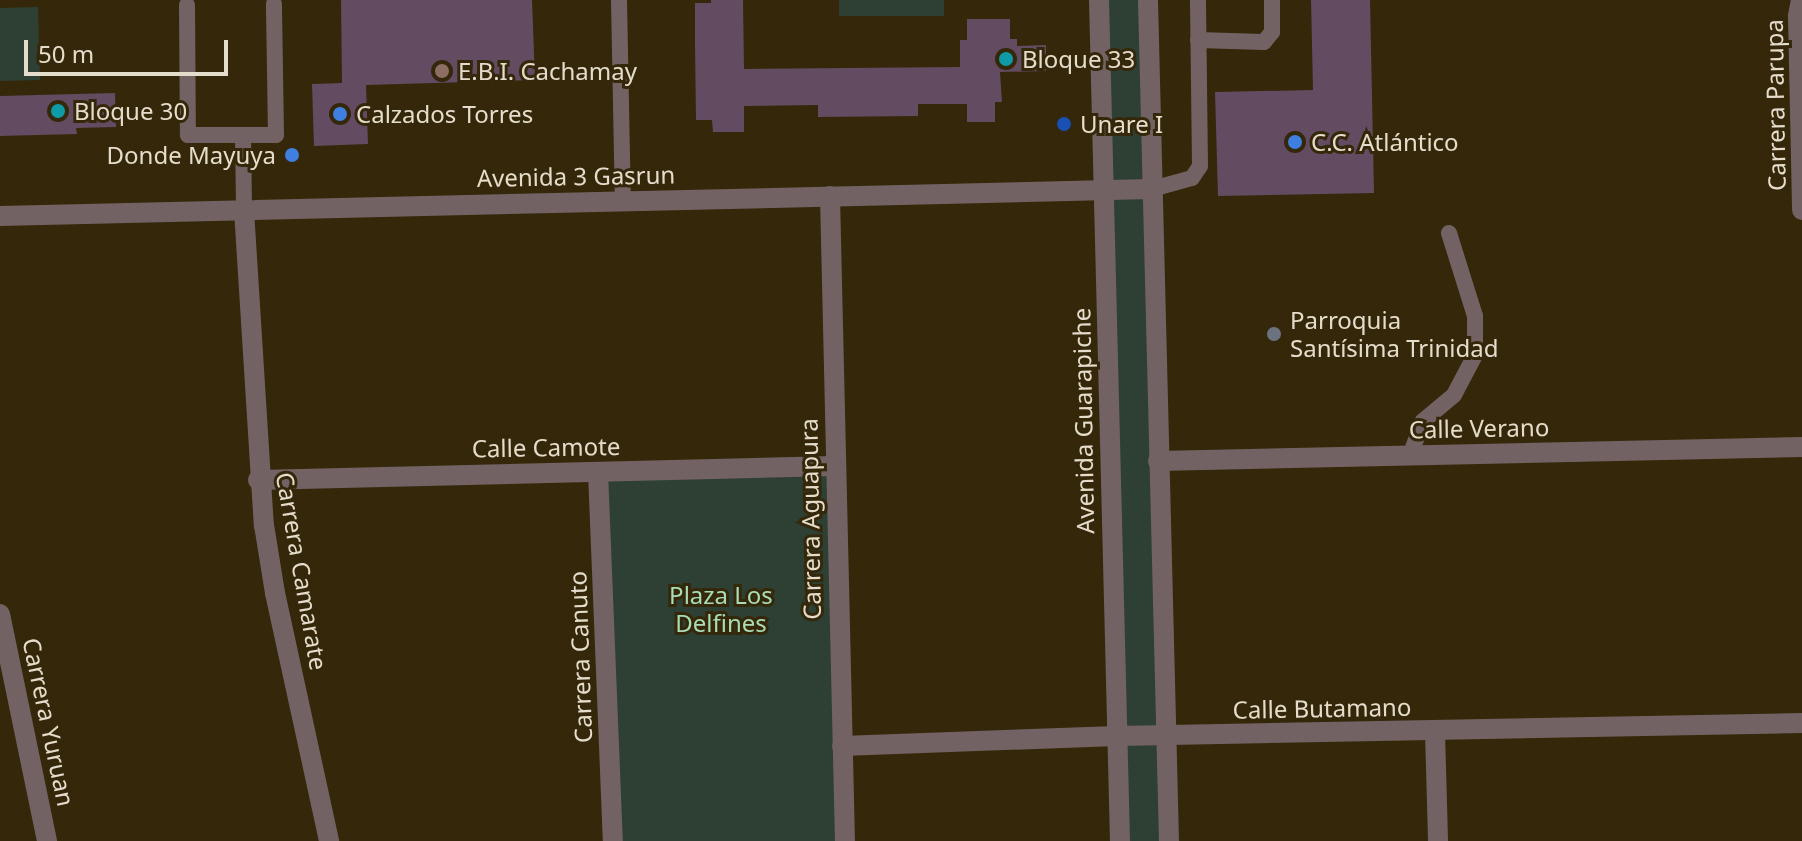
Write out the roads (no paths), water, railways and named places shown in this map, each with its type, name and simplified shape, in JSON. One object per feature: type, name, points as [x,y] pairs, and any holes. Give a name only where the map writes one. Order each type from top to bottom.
[{"type":"street","name":"Avenida Guarapiche","points":[[1099,0],[1120,841]]},
{"type":"street","points":[[1148,0],[1169,841]]},
{"type":"street","name":"Carrera Parupa","points":[[1801,0],[1798,16],[1802,210]]},
{"type":"street","name":"Avenida 3 Gasrun","points":[[0,216],[1152,189]]},
{"type":"street","name":"Carrera Aguapura","points":[[830,196],[845,841]]},
{"type":"street","name":"Carrera Camarate","points":[[244,210],[258,480],[275,593],[329,841]]},
{"type":"street","name":"Calle Verano","points":[[1158,461],[1802,447]]},
{"type":"street","name":"Calle Camote","points":[[258,480],[834,466]]},
{"type":"street","name":"Carrera Canuto","points":[[598,472],[613,841]]},
{"type":"street","name":"Carrera Yuruan","points":[[1,625],[47,841]]},
{"type":"street","name":"Calle Butamano","points":[[842,746],[1117,736],[1802,723]]},
{"type":"street","points":[[1435,732],[1438,841]]},
{"type":"lane","points":[[619,0],[623,201]]},
{"type":"lane","points":[[1152,189],[1192,178],[1200,166],[1198,0]]},
{"type":"lane","points":[[1198,40],[1264,42],[1272,32],[1272,0]]},
{"type":"lane","points":[[187,5],[188,135],[276,135],[274,4]]},
{"type":"lane","points":[[243,135],[244,210]]},
{"type":"lane","points":[[1410,456],[1423,421],[1454,395],[1475,355],[1475,316],[1449,233]]},
{"type":"place","name":"Bloque 33","points":[[1006,59]]},
{"type":"place","name":"E.B.I. Cachamay","points":[[442,71]]},
{"type":"place","name":"Bloque 30","points":[[58,111]]},
{"type":"place","name":"Calzados Torres","points":[[340,114]]},
{"type":"place","name":"Unare I","points":[[1064,124]]},
{"type":"place","name":"C.C. Atlántico","points":[[1295,142]]},
{"type":"place","name":"Donde Mayuya","points":[[292,155]]},
{"type":"place","name":"Parroquia Santísima Trinidad","points":[[1274,334]]},
{"type":"park label","name":"Plaza Los Delfines","points":[[721,609]]}]
